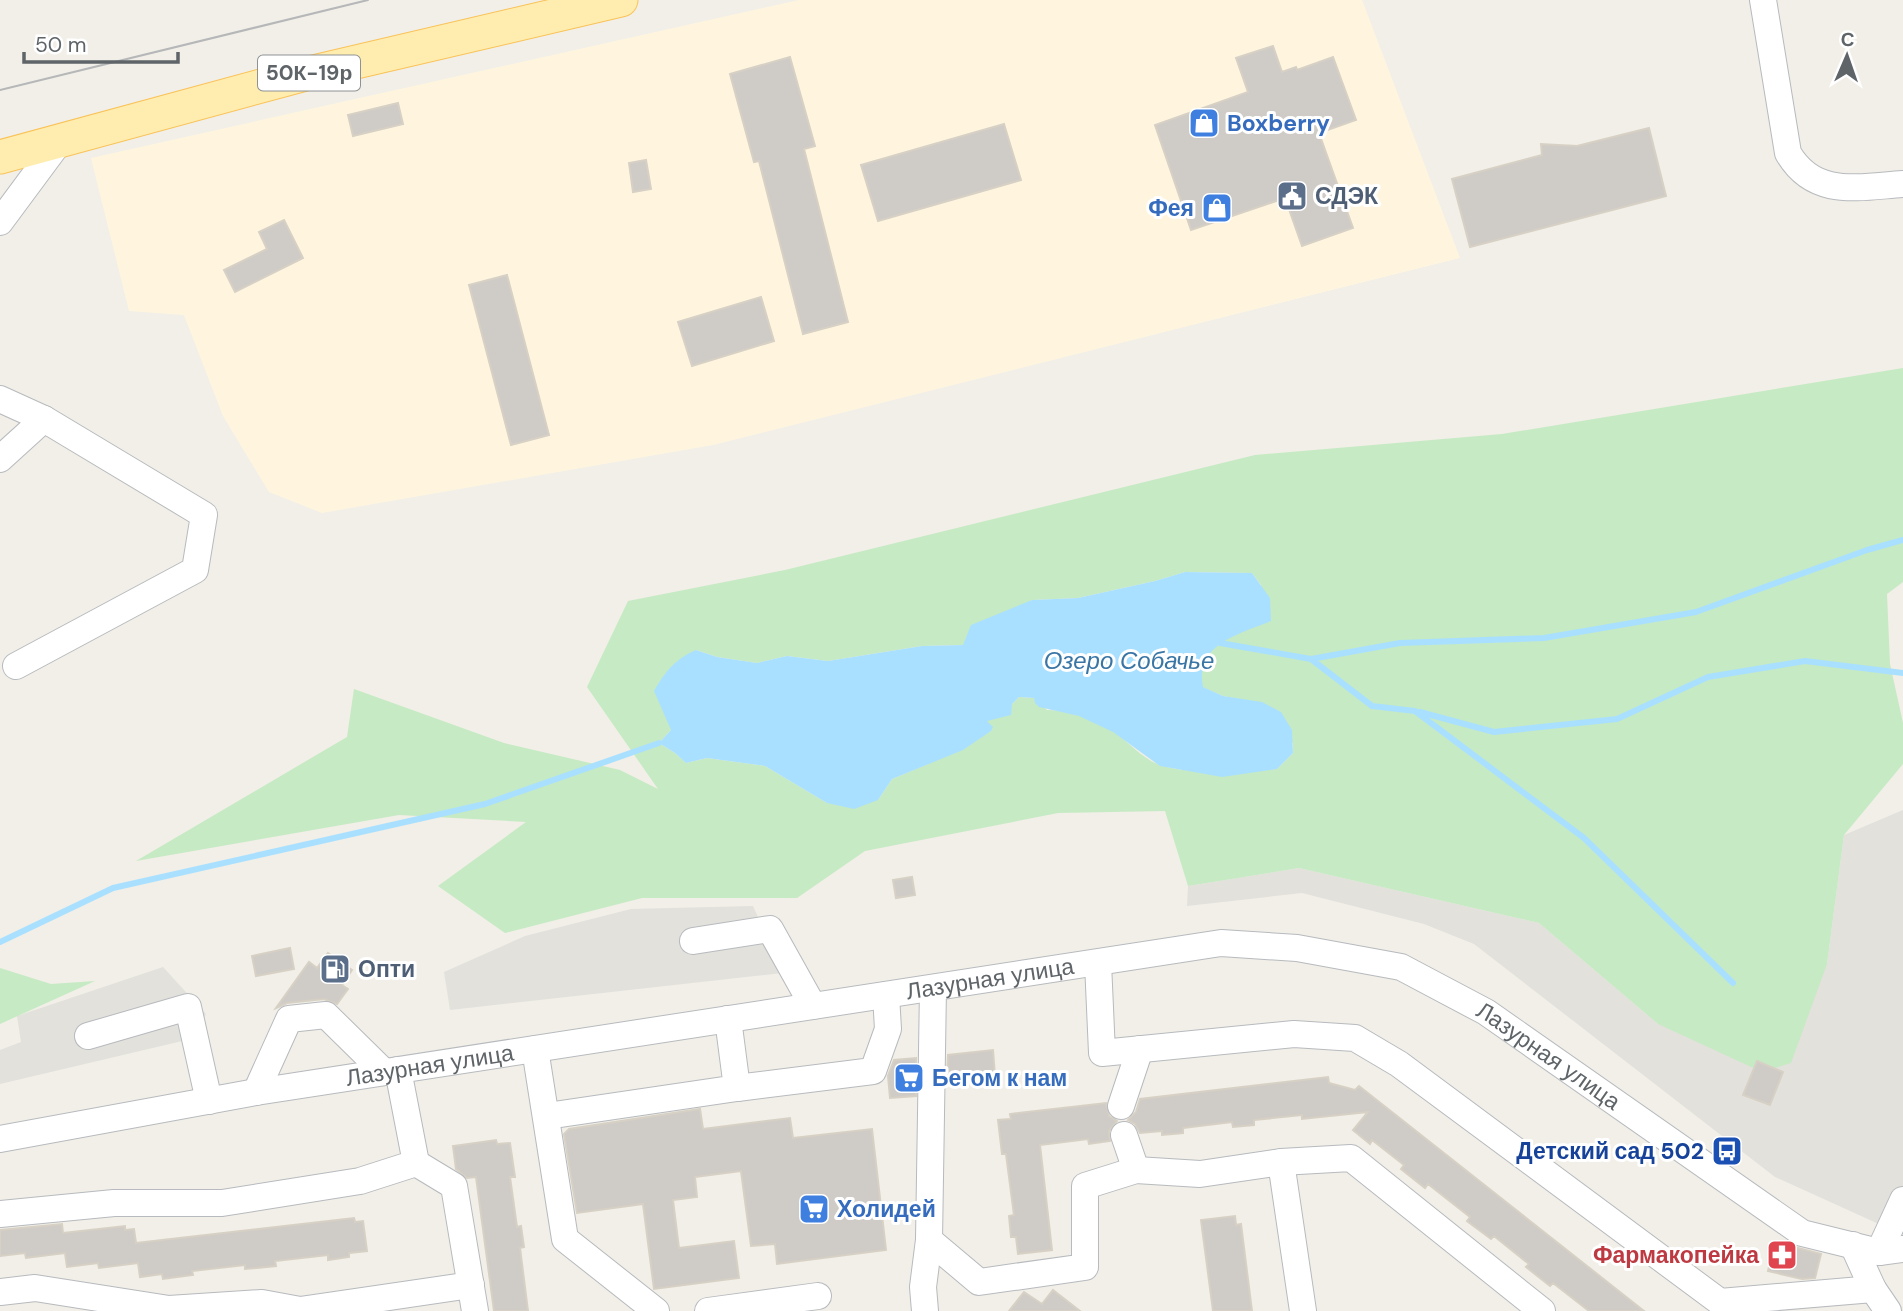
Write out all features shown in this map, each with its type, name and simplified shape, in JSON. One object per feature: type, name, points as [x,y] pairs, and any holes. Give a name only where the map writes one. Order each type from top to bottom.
[{"type":"main road","name":"50К-19р","points":[[0,157],[309,73],[621,0]]},
{"type":"street","points":[[1763,0],[1787,153],[1798,170],[1829,185],[1852,187],[1903,184]]},
{"type":"street","points":[[0,222],[60,141]]},
{"type":"street","points":[[0,398],[44,419],[205,515],[195,570],[16,666]]},
{"type":"street","points":[[0,459],[44,419]]},
{"type":"street","points":[[693,941],[770,929],[813,1006]]},
{"type":"street","name":"Лазурная улица","points":[[0,1139],[256,1092],[1221,943],[1297,948],[1401,967],[1486,1012],[1802,1233],[1891,1251]]},
{"type":"street","points":[[1098,962],[1102,1053],[1294,1034],[1355,1038],[1399,1064],[1720,1302],[1873,1289]]},
{"type":"street","points":[[925,1311],[923,1287],[929,1240],[933,988]]},
{"type":"street","points":[[547,1116],[737,1088],[873,1072],[888,1029],[886,995]]},
{"type":"street","points":[[88,1036],[188,1007],[209,1101]]},
{"type":"street","points":[[256,1092],[289,1019],[326,1015],[391,1071],[416,1163],[454,1186],[475,1311]]},
{"type":"street","points":[[728,1019],[737,1088]]},
{"type":"street","points":[[536,1049],[565,1239],[656,1311]]},
{"type":"street","points":[[1121,1106],[1140,1049]]},
{"type":"street","points":[[1124,1135],[1136,1170]]},
{"type":"street","points":[[929,1240],[979,1282],[1085,1268],[1085,1186],[1136,1170],[1200,1174],[1281,1162],[1351,1158],[1542,1311]]},
{"type":"street","points":[[1281,1162],[1303,1311]]},
{"type":"street","points":[[0,1214],[114,1203],[222,1203],[360,1181],[416,1163]]},
{"type":"street","points":[[1891,1251],[1903,1199]]},
{"type":"street","points":[[1853,1245],[1873,1289],[1888,1311]]},
{"type":"street","points":[[0,1292],[35,1288],[169,1309],[262,1303],[300,1310],[471,1285]]},
{"type":"street","points":[[708,1311],[818,1296]]},
{"type":"shaded area","points":[[799,0],[1362,0],[1460,258],[713,445],[322,513],[269,492],[223,416],[184,315],[129,311],[91,158]]},
{"type":"shaded area","points":[[1903,810],[1903,1221],[1881,1225],[1775,1177],[1474,944],[1424,924],[1302,893],[1187,906],[1188,886],[1299,868],[1539,923],[1658,1024],[1827,964],[1844,835]]},
{"type":"shaded area","points":[[753,906],[783,973],[450,1010],[444,972],[525,936],[631,909]]},
{"type":"shaded area","points":[[163,967],[206,1014],[195,1038],[0,1084],[0,1050],[21,1042],[17,1016]]},
{"type":"green space","points":[[1903,368],[1903,582],[1887,594],[1890,664],[1903,723],[1903,764],[1844,835],[1827,964],[1791,1063],[1762,1072],[1658,1024],[1539,923],[1299,868],[1188,886],[1165,811],[1058,813],[865,851],[797,898],[642,898],[505,933],[438,886],[526,822],[399,815],[136,861],[347,737],[354,689],[504,743],[620,770],[658,789],[587,687],[628,601],[785,570],[1255,455],[1502,434]],"holes":[[[1185,572],[1252,573],[1261,585],[1206,658],[1200,673],[1202,687],[1223,696],[1244,700],[1293,743],[1293,753],[1277,769],[1204,771],[1163,766],[1149,760],[1114,732],[1099,724],[1082,716],[1047,710],[1034,698],[1019,697],[986,721],[991,731],[928,764],[892,779],[878,800],[827,803],[765,766],[707,758],[686,763],[659,743],[671,730],[696,650],[717,657],[757,663],[787,656],[828,661],[922,646],[963,645],[1032,600],[1078,598]]]},
{"type":"green space","points":[[0,968],[51,984],[95,981],[0,1024]]},
{"type":"water","name":"Озеро Собачье","points":[[1185,572],[1252,573],[1270,598],[1271,621],[1222,643],[1205,660],[1202,672],[1203,687],[1223,696],[1262,702],[1281,712],[1292,730],[1293,753],[1277,769],[1222,777],[1160,766],[1113,732],[1079,716],[1039,707],[1034,698],[1019,697],[1012,704],[1011,715],[987,721],[993,727],[991,731],[963,750],[892,779],[878,800],[854,809],[827,803],[765,766],[707,758],[686,763],[659,743],[671,730],[654,691],[671,667],[696,650],[717,657],[757,663],[787,656],[828,661],[922,646],[963,645],[971,625],[1032,600],[1078,598]]},
{"type":"building","points":[[1273,46],[1282,72],[1296,67],[1297,70],[1333,57],[1356,120],[1319,133],[1353,228],[1302,246],[1285,198],[1191,230],[1155,125],[1248,92],[1236,58]]},
{"type":"building","points":[[790,57],[815,146],[804,149],[848,322],[803,334],[759,161],[754,162],[730,74]]},
{"type":"building","points":[[398,103],[403,124],[353,136],[348,115]]},
{"type":"building","points":[[1004,124],[1021,180],[878,221],[861,165]]},
{"type":"building","points":[[1649,128],[1666,196],[1470,247],[1452,179],[1542,155],[1541,144],[1577,146]]},
{"type":"building","points":[[646,160],[651,189],[633,192],[629,163]]},
{"type":"building","points":[[284,220],[303,258],[235,292],[224,270],[267,249],[259,232]]},
{"type":"building","points":[[507,275],[549,435],[511,445],[469,285]]},
{"type":"building","points":[[761,297],[774,341],[692,366],[678,322]]},
{"type":"building","points":[[912,877],[915,895],[896,898],[893,880]]},
{"type":"building","points":[[290,948],[294,969],[256,976],[252,956]]},
{"type":"building","points":[[328,953],[352,970],[342,985],[348,989],[337,1004],[324,999],[287,1003],[276,1008],[309,962],[317,968]]},
{"type":"building","points":[[993,1050],[995,1076],[947,1080],[948,1055]]},
{"type":"building","name":"Бегом к нам","points":[[916,1058],[916,1096],[890,1098],[888,1076],[894,1060]]},
{"type":"building","points":[[1757,1061],[1783,1072],[1770,1105],[1743,1095]]},
{"type":"building","points":[[1328,1077],[1329,1083],[1355,1090],[1359,1086],[1644,1311],[1589,1311],[1553,1283],[1550,1286],[1526,1267],[1529,1264],[1494,1236],[1491,1239],[1467,1221],[1470,1217],[1428,1184],[1425,1188],[1401,1169],[1404,1165],[1372,1140],[1370,1144],[1353,1130],[1368,1112],[1302,1119],[1302,1115],[1254,1120],[1254,1125],[1233,1127],[1232,1122],[1183,1128],[1183,1133],[1162,1135],[1162,1131],[1140,1133],[1135,1124],[1128,1120],[1136,1112],[1140,1099]]},
{"type":"building","points":[[1106,1103],[1109,1116],[1117,1121],[1109,1131],[1110,1141],[1089,1144],[1088,1139],[1040,1145],[1052,1250],[1018,1254],[1016,1237],[1011,1237],[1009,1216],[1014,1215],[1006,1154],[1002,1154],[998,1120],[1011,1119],[1010,1114]]},
{"type":"building","points":[[700,1109],[703,1129],[790,1118],[793,1138],[872,1129],[886,1250],[777,1264],[775,1244],[751,1246],[741,1171],[695,1177],[697,1197],[673,1200],[679,1248],[734,1241],[739,1278],[654,1289],[643,1204],[577,1213],[564,1134],[569,1129]]},
{"type":"building","points":[[496,1140],[497,1144],[510,1143],[515,1177],[510,1177],[517,1227],[521,1226],[524,1247],[520,1248],[528,1311],[494,1311],[476,1177],[467,1178],[456,1169],[453,1146]]},
{"type":"building","points":[[1235,1216],[1236,1225],[1241,1224],[1252,1311],[1213,1311],[1201,1220]]},
{"type":"building","points":[[354,1218],[355,1222],[363,1221],[367,1251],[349,1253],[349,1257],[328,1260],[328,1255],[275,1261],[276,1266],[245,1269],[245,1265],[192,1271],[193,1275],[163,1279],[162,1274],[140,1277],[138,1263],[99,1268],[98,1263],[67,1267],[65,1253],[26,1258],[25,1253],[0,1256],[0,1230],[62,1224],[63,1233],[125,1226],[125,1230],[134,1229],[136,1243]]},
{"type":"building","points":[[1775,1242],[1821,1254],[1815,1278],[1802,1279],[1768,1271]]},
{"type":"building","points":[[1053,1290],[1080,1311],[1009,1311],[1024,1292],[1042,1304]]},
{"type":"waterway","points":[[1311,659],[1400,643],[1544,638],[1696,612],[1867,550],[1903,540]]},
{"type":"waterway","points":[[1220,643],[1311,659],[1372,706],[1415,711],[1584,838],[1733,983]]},
{"type":"waterway","points":[[1420,712],[1494,732],[1617,719],[1708,677],[1805,661],[1903,673]]},
{"type":"waterway","points":[[0,942],[113,888],[485,804],[659,743]]},
{"type":"tram line","points":[[0,90],[368,0]]},
{"type":"place","name":"Boxberry","points":[[1204,123]]},
{"type":"place","name":"СДЭК","points":[[1292,196]]},
{"type":"place","name":"Фея","points":[[1217,208]]},
{"type":"place","name":"Опти","points":[[335,969]]},
{"type":"place","name":"Бегом к нам","points":[[909,1078]]},
{"type":"place","name":"Детский сад 502","points":[[1727,1151]]},
{"type":"place","name":"Холидей","points":[[814,1209]]},
{"type":"place","name":"Фармакопейка","points":[[1782,1255]]}]
